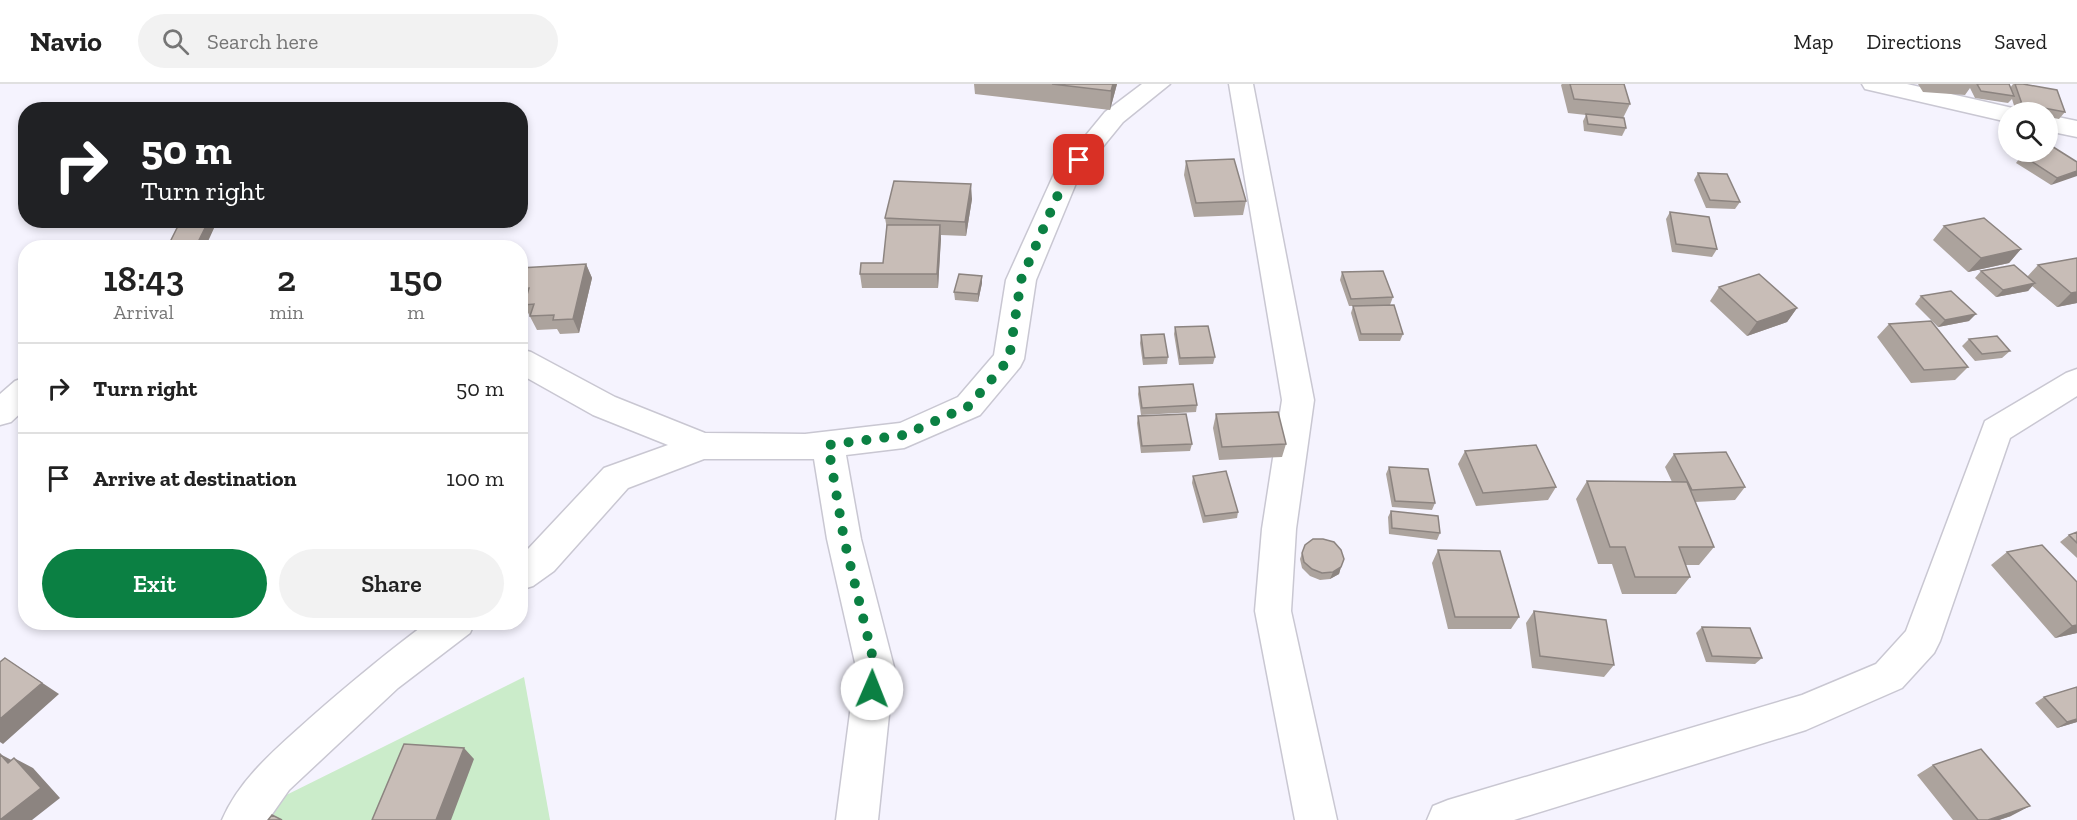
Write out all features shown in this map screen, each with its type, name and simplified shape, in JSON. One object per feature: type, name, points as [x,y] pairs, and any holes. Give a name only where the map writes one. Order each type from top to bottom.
[{"type":"street","points":[[528,569],[541,560],[616,478],[703,446],[805,447],[904,435],[969,406],[1009,359],[1021,280],[1067,174],[1114,117],[1158,84]]},
{"type":"street","points":[[1241,84],[1298,400],[1279,529],[1273,611],[1316,820]]},
{"type":"street","points":[[1874,84],[1998,112]]},
{"type":"street","points":[[2058,125],[2077,129]]},
{"type":"street","points":[[528,364],[604,406],[703,446]]},
{"type":"street","points":[[1448,820],[1806,712],[1889,676],[1921,641],[1996,430],[2077,381]]},
{"type":"street","points":[[0,413],[18,396]]},
{"type":"street","points":[[828,445],[844,539],[875,667],[857,820]]},
{"type":"street","points":[[243,820],[275,776],[385,676],[446,630]]},
{"type":"green space","points":[[524,677],[550,820],[236,820]]},
{"type":"building","points":[[1052,84],[1113,84],[1111,91]]},
{"type":"building","points":[[1570,84],[1624,84],[1630,104],[1574,99]]},
{"type":"building","points":[[1977,84],[2009,84],[2014,96],[1981,91]]},
{"type":"building","points":[[2015,84],[2057,90],[2065,112],[2058,111],[2058,102],[2021,102]]},
{"type":"building","points":[[1586,114],[1624,118],[1626,128],[1588,124]]},
{"type":"building","points":[[2058,150],[2077,162],[2077,171],[2057,178],[2033,162],[2058,162]]},
{"type":"building","points":[[1234,159],[1246,201],[1196,203],[1186,161]]},
{"type":"building","points":[[1698,173],[1727,174],[1740,202],[1710,200]]},
{"type":"building","points":[[894,181],[971,184],[965,222],[885,218]]},
{"type":"building","points":[[1670,212],[1709,217],[1717,249],[1676,244]]},
{"type":"building","points":[[1984,218],[2021,249],[1981,258],[1944,226]]},
{"type":"building","points":[[887,225],[940,225],[937,274],[860,274],[861,263],[883,263]]},
{"type":"building","points":[[177,228],[205,228],[199,240],[171,240]]},
{"type":"building","points":[[2077,258],[2077,292],[2071,293],[2038,265]]},
{"type":"building","points":[[586,264],[573,319],[553,320],[554,315],[530,316],[534,304],[528,305],[528,268]]},
{"type":"building","points":[[2014,265],[2035,283],[2003,290],[1981,271]]},
{"type":"building","points":[[1383,271],[1393,297],[1351,299],[1342,272]]},
{"type":"building","points":[[959,274],[982,276],[978,294],[954,292]]},
{"type":"building","points":[[1759,274],[1797,308],[1757,322],[1719,287]]},
{"type":"building","points":[[1951,291],[1976,314],[1945,320],[1921,296]]},
{"type":"building","points":[[1394,305],[1403,334],[1361,334],[1353,306]]},
{"type":"building","points":[[1931,321],[1968,367],[1924,370],[1889,324]]},
{"type":"building","points":[[1208,326],[1215,357],[1180,358],[1175,327]]},
{"type":"building","points":[[1164,334],[1168,357],[1144,358],[1141,335]]},
{"type":"building","points":[[1997,336],[2010,351],[1982,354],[1969,339]]},
{"type":"building","points":[[1193,384],[1197,405],[1142,408],[1139,387]]},
{"type":"building","points":[[1278,412],[1286,444],[1222,447],[1216,414]]},
{"type":"building","points":[[1186,414],[1192,444],[1142,446],[1138,416]]},
{"type":"building","points":[[1536,445],[1556,487],[1483,493],[1465,451]]},
{"type":"building","points":[[1726,452],[1745,487],[1692,490],[1674,454]]},
{"type":"building","points":[[1389,467],[1428,469],[1435,503],[1395,501]]},
{"type":"building","points":[[1226,471],[1238,512],[1205,516],[1193,476]]},
{"type":"building","points":[[1587,481],[1687,482],[1714,547],[1679,547],[1690,577],[1635,577],[1625,547],[1610,547]]},
{"type":"building","points":[[1391,511],[1438,516],[1440,533],[1392,528]]},
{"type":"building","points":[[2077,532],[2077,543],[2069,535]]},
{"type":"building","points":[[1313,539],[1334,542],[1341,550],[1344,559],[1341,567],[1333,572],[1322,573],[1312,569],[1304,562],[1302,553],[1305,545]]},
{"type":"building","points":[[2042,545],[2077,582],[2077,625],[2072,626],[2007,552]]},
{"type":"building","points":[[1438,550],[1500,551],[1519,617],[1455,617]]},
{"type":"building","points":[[1534,611],[1606,620],[1614,665],[1540,656]]},
{"type":"building","points":[[1702,627],[1750,628],[1762,658],[1712,656]]},
{"type":"building","points":[[5,658],[42,683],[0,719],[0,662]]},
{"type":"building","points":[[2077,687],[2077,719],[2067,722],[2044,697]]},
{"type":"building","points":[[404,744],[464,748],[436,820],[372,820]]},
{"type":"building","points":[[1981,749],[2030,806],[1988,820],[1978,820],[1933,765]]},
{"type":"building","points":[[0,754],[8,763],[14,758],[41,788],[0,820]]},
{"type":"building","points":[[272,815],[282,820],[268,820]]},
{"type":"route","points":[[872,689],[875,667],[844,539],[828,445],[904,435],[969,406],[1009,359],[1021,280],[1067,174],[1079,160]]}]
